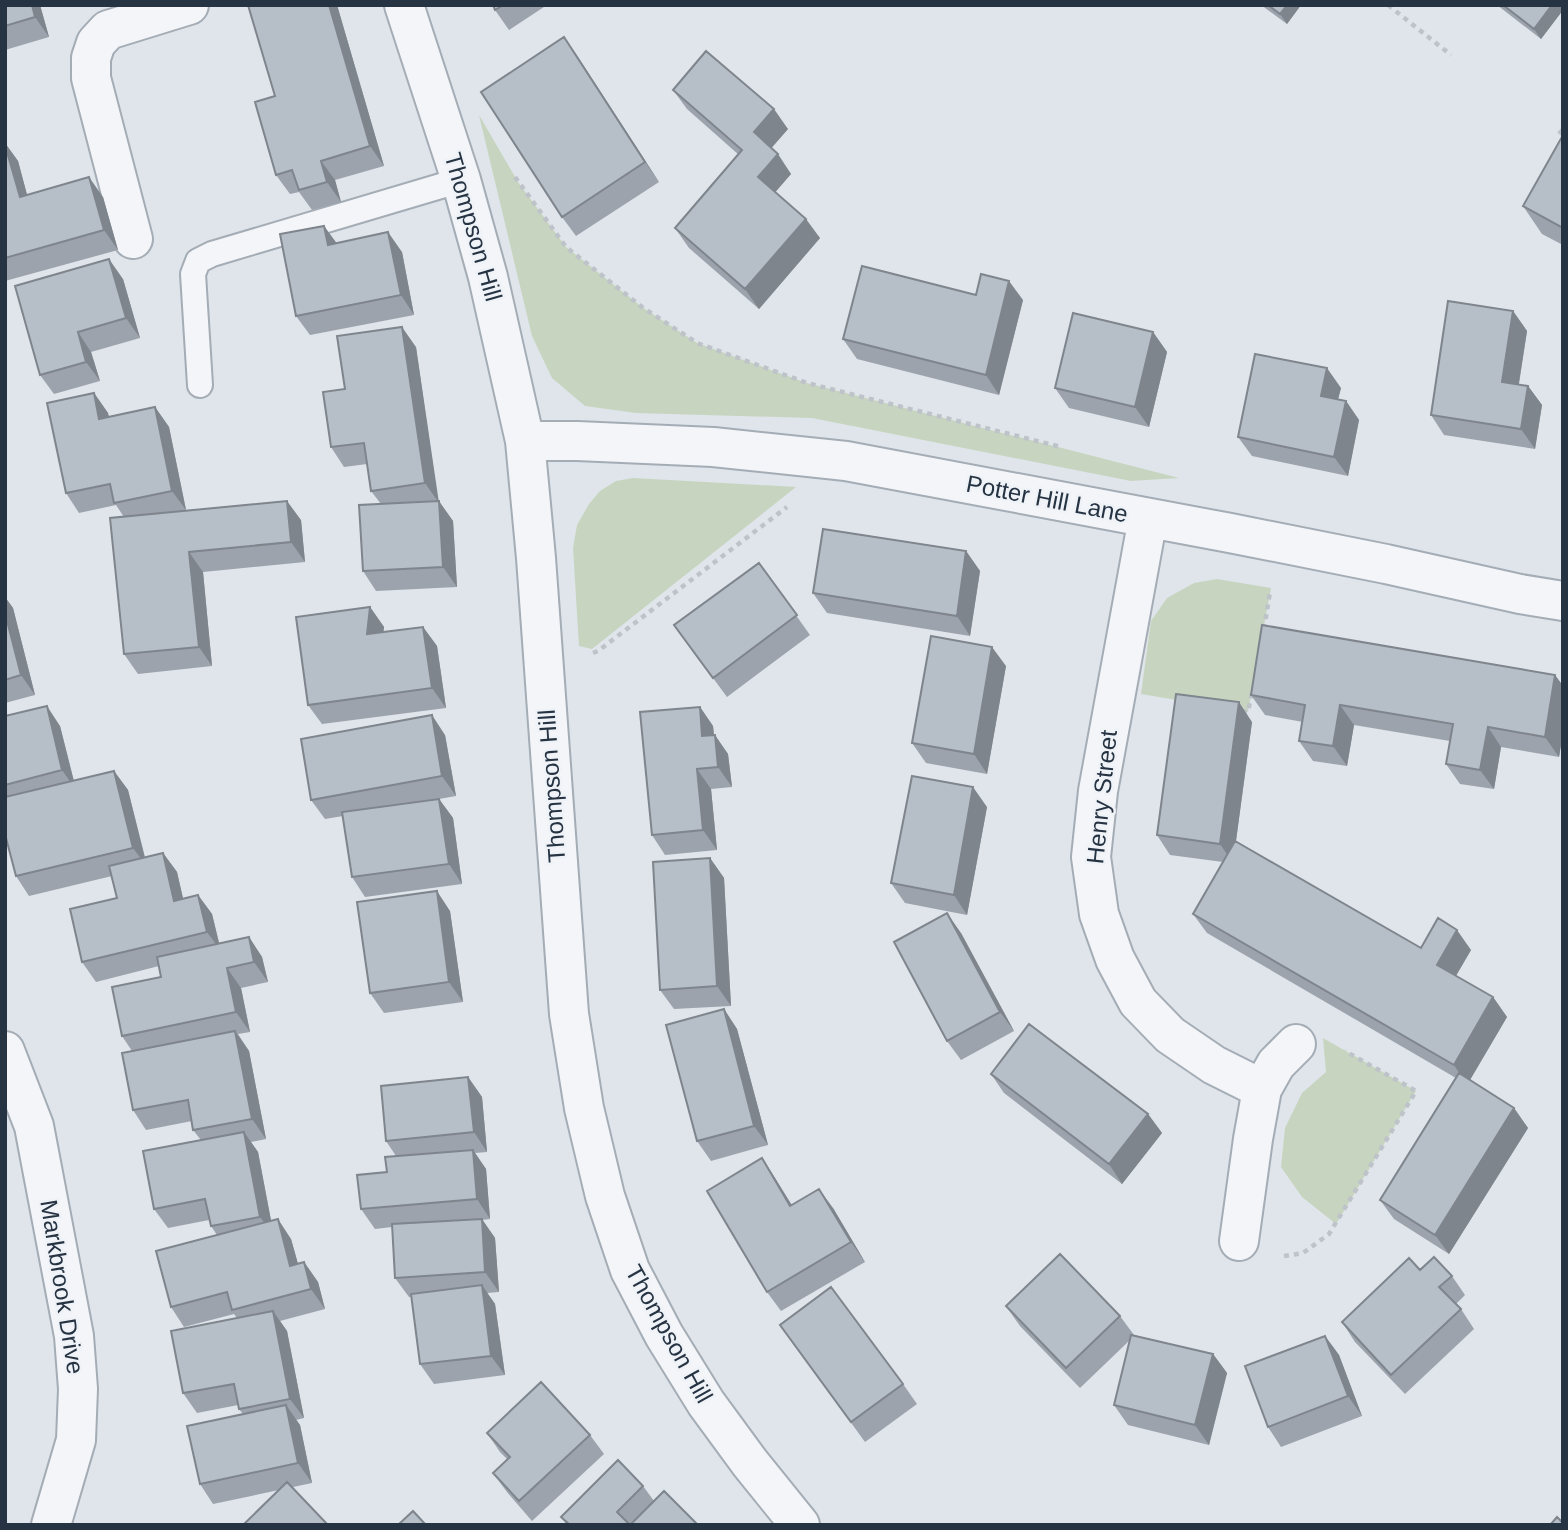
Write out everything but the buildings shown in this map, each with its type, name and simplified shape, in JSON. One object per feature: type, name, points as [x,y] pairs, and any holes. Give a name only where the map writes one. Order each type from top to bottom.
[{"type":"street","points":[[133,239],[91,78],[91,58],[96,43],[108,30],[189,5]]},
{"type":"street","name":"Thompson Hill","points":[[404,5],[461,180],[488,277],[525,441],[569,1014],[584,1108],[605,1196],[630,1270],[664,1335],[706,1403],[800,1525]]},
{"type":"street","name":"Potter Hill Lane","points":[[525,441],[713,447],[846,461],[1280,543],[1563,601]]},
{"type":"street","name":"Henry Street","points":[[1148,518],[1098,791],[1091,857],[1099,914],[1115,959],[1138,1002],[1170,1035],[1214,1065],[1262,1089]]},
{"type":"street","points":[[1239,1241],[1262,1089],[1276,1064],[1296,1044]]},
{"type":"street","name":"Markbrook Drive","points":[[5,1051],[34,1125],[74,1336],[78,1390],[76,1440],[51,1525]]},
{"type":"lane","points":[[200,385],[193,274],[198,261],[212,254],[461,180]]},
{"type":"path","points":[[1388,5],[1451,55]]},
{"type":"path","points":[[511,171],[566,247],[642,307],[697,343],[807,383],[1072,450]]},
{"type":"path","points":[[543,670],[598,651],[846,461]]},
{"type":"path","points":[[1262,637],[1280,543]]},
{"type":"path","points":[[1234,710],[1248,712],[1252,687]]},
{"type":"path","points":[[1239,1241],[1270,1258],[1303,1253],[1329,1234],[1416,1091],[1323,1038],[1296,1044]]},
{"type":"green space","points":[[479,115],[518,182],[566,247],[642,307],[697,343],[807,383],[1179,478],[1131,481],[812,418],[636,413],[585,406],[552,378],[532,336]]},
{"type":"green space","points":[[633,478],[796,487],[592,649],[579,646],[573,548],[577,525],[600,491],[616,481]]},
{"type":"green space","points":[[1217,579],[1271,588],[1248,712],[1141,694],[1151,621],[1167,598],[1194,583]]},
{"type":"green space","points":[[1323,1038],[1416,1091],[1336,1224],[1302,1197],[1281,1167],[1285,1128],[1302,1093],[1326,1072]]}]
